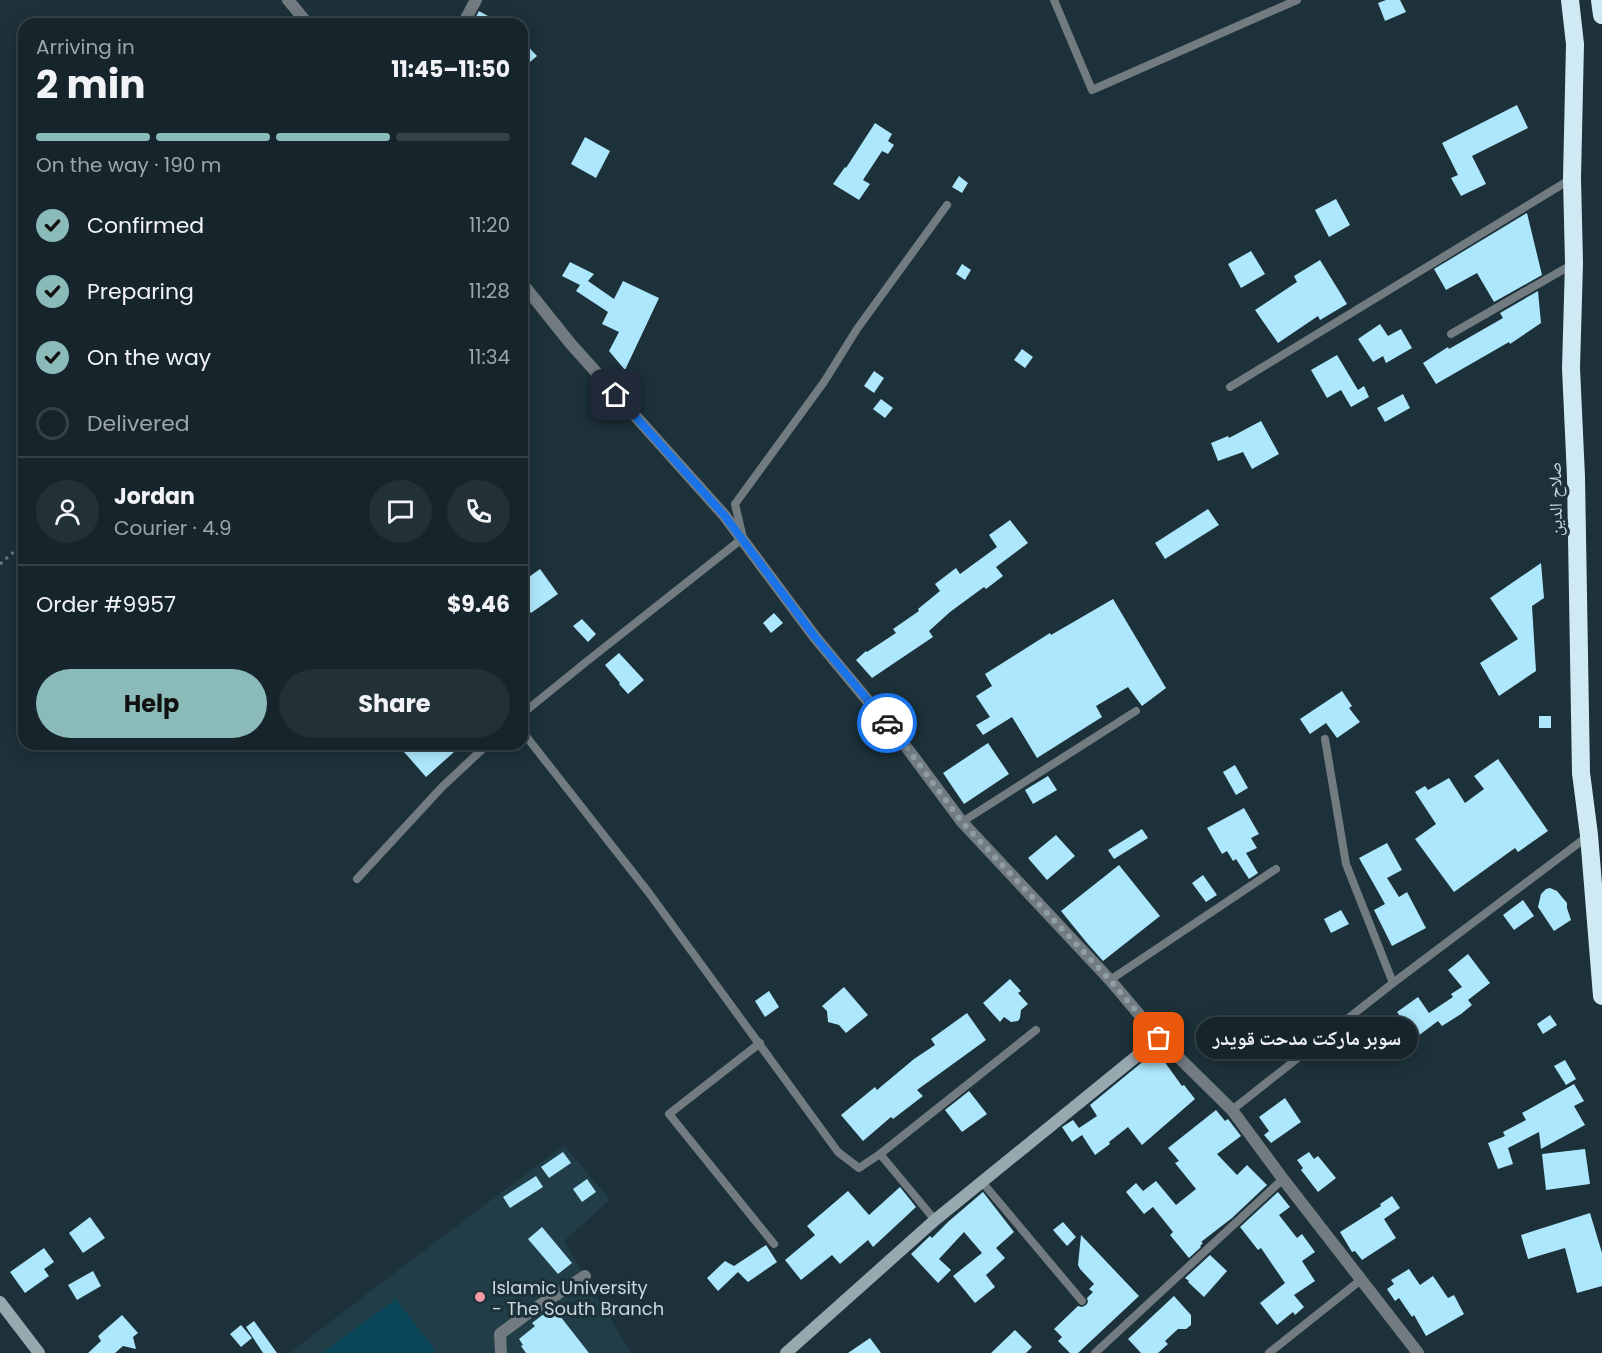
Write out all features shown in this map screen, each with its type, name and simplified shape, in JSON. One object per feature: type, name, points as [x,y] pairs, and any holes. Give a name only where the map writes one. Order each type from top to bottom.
[{"type":"highway","name":"صلاح الدين","points":[[1570,0],[1575,44],[1571,368],[1576,477],[1581,773],[1589,835],[1602,996]]},
{"type":"highway","points":[[1600,0],[1602,15]]},
{"type":"street","points":[[288,0],[303,18]]},
{"type":"street","points":[[466,18],[476,0]]},
{"type":"street","points":[[528,290],[570,343],[743,538],[815,637],[907,748],[962,822],[1110,980],[1159,1038],[1232,1110],[1418,1353]]},
{"type":"street","points":[[786,1353],[935,1220],[1159,1038]]},
{"type":"street","points":[[501,1353],[500,1334],[585,1276]]},
{"type":"street","points":[[0,1302],[39,1353]]},
{"type":"lane","points":[[1054,0],[1092,90],[1297,0]]},
{"type":"lane","points":[[1230,387],[1572,178]]},
{"type":"lane","points":[[528,709],[743,538],[735,504],[824,382],[857,329],[947,205]]},
{"type":"lane","points":[[1451,334],[1574,263]]},
{"type":"lane","points":[[962,822],[1136,711]]},
{"type":"lane","points":[[528,739],[649,892],[838,1152],[859,1168],[880,1154],[1036,1030]]},
{"type":"lane","points":[[1325,739],[1346,864],[1393,983]]},
{"type":"lane","points":[[357,879],[442,786],[481,750]]},
{"type":"lane","points":[[1232,1110],[1393,983],[1589,835]]},
{"type":"lane","points":[[1110,980],[1276,869]]},
{"type":"lane","points":[[760,1043],[669,1114],[774,1244]]},
{"type":"lane","points":[[880,1154],[935,1220]]},
{"type":"lane","points":[[1095,1353],[1283,1179]]},
{"type":"lane","points":[[982,1182],[1082,1301]]},
{"type":"lane","points":[[1269,1353],[1362,1279]]},
{"type":"path","points":[[0,564],[18,548]]},
{"type":"shaded area","name":"Islamic University - The South Branch","points":[[564,1145],[610,1200],[564,1241],[631,1353],[289,1353]]},
{"type":"shaded area","points":[[396,1299],[435,1350],[431,1353],[322,1353]]},
{"type":"building","points":[[1386,0],[1400,0],[1406,12],[1385,21],[1378,3]]},
{"type":"building","points":[[479,11],[491,18],[475,18]]},
{"type":"building","points":[[528,46],[537,56],[528,64]]},
{"type":"building","points":[[1517,105],[1528,128],[1472,156],[1486,184],[1461,196],[1451,178],[1458,175],[1442,143]]},
{"type":"building","points":[[875,123],[892,134],[888,141],[894,145],[888,154],[882,151],[863,180],[870,184],[859,200],[833,184]]},
{"type":"building","points":[[585,137],[610,151],[596,178],[571,164]]},
{"type":"building","points":[[959,176],[968,183],[962,193],[952,187]]},
{"type":"building","points":[[1336,199],[1350,225],[1329,237],[1315,210]]},
{"type":"building","points":[[1527,213],[1542,275],[1494,302],[1477,273],[1446,290],[1434,269]]},
{"type":"building","points":[[1251,251],[1265,274],[1241,288],[1228,264]]},
{"type":"building","points":[[1320,260],[1347,304],[1320,320],[1318,316],[1278,343],[1255,310],[1297,282],[1294,276]]},
{"type":"building","points":[[570,262],[594,274],[588,281],[614,299],[623,281],[659,298],[625,370],[609,351],[619,332],[602,324],[608,312],[576,291],[580,285],[562,276]]},
{"type":"building","points":[[962,264],[971,270],[965,280],[956,274]]},
{"type":"building","points":[[1538,291],[1541,323],[1510,344],[1509,342],[1436,384],[1423,363],[1503,318],[1500,313]]},
{"type":"building","points":[[1380,324],[1388,336],[1401,329],[1412,348],[1386,363],[1383,356],[1373,362],[1358,339]]},
{"type":"building","points":[[1022,349],[1033,357],[1025,368],[1014,360]]},
{"type":"building","points":[[1337,355],[1358,390],[1364,386],[1369,397],[1351,407],[1341,390],[1327,398],[1311,370]]},
{"type":"building","points":[[874,371],[884,378],[874,393],[864,386]]},
{"type":"building","points":[[1403,394],[1410,408],[1385,422],[1377,408]]},
{"type":"building","points":[[881,399],[893,408],[885,418],[873,409]]},
{"type":"building","points":[[1261,421],[1279,454],[1252,469],[1243,452],[1218,461],[1211,443],[1228,436],[1229,438]]},
{"type":"building","points":[[1208,509],[1219,525],[1165,559],[1155,543]]},
{"type":"building","points":[[1010,520],[1028,543],[996,567],[1003,576],[950,612],[929,631],[933,637],[872,678],[856,660],[866,651],[896,633],[893,629],[919,611],[918,609],[940,591],[935,584],[956,568],[960,574],[997,547],[989,535]]},
{"type":"building","points":[[1541,563],[1544,598],[1532,606],[1536,671],[1499,696],[1480,663],[1518,639],[1490,598]]},
{"type":"building","points":[[540,569],[558,594],[531,613],[528,609],[528,578]]},
{"type":"building","points":[[1113,599],[1166,688],[1142,706],[1128,687],[1096,706],[1102,717],[1037,758],[1012,717],[983,735],[976,725],[990,717],[976,696],[992,686],[985,674],[1050,633],[1051,635]]},
{"type":"building","points":[[774,613],[783,623],[771,633],[763,623]]},
{"type":"building","points":[[582,619],[596,634],[588,642],[573,626]]},
{"type":"building","points":[[619,653],[644,680],[628,694],[605,665]]},
{"type":"building","points":[[1342,691],[1352,706],[1349,708],[1360,722],[1337,738],[1326,723],[1310,734],[1300,719]]},
{"type":"building","points":[[1539,716],[1551,716],[1551,728],[1539,728]]},
{"type":"building","points":[[988,743],[1009,774],[964,804],[943,773]]},
{"type":"building","points":[[402,750],[456,750],[426,777]]},
{"type":"building","points":[[1498,759],[1548,831],[1518,852],[1515,848],[1454,892],[1415,839],[1436,824],[1415,792],[1425,786],[1428,790],[1449,778],[1465,803],[1484,789],[1474,776]]},
{"type":"building","points":[[1235,765],[1248,788],[1236,795],[1223,772]]},
{"type":"building","points":[[1048,776],[1057,790],[1033,804],[1025,790]]},
{"type":"building","points":[[1244,808],[1259,834],[1251,838],[1257,848],[1246,853],[1258,873],[1249,879],[1236,859],[1233,861],[1227,851],[1222,854],[1207,828]]},
{"type":"building","points":[[1142,829],[1148,838],[1114,859],[1108,850]]},
{"type":"building","points":[[1056,835],[1075,856],[1047,880],[1028,858]]},
{"type":"building","points":[[1387,843],[1402,870],[1387,878],[1399,897],[1407,892],[1426,928],[1392,946],[1374,910],[1385,904],[1359,858]]},
{"type":"building","points":[[1119,865],[1160,916],[1103,961],[1061,911]]},
{"type":"building","points":[[1203,875],[1217,895],[1206,902],[1192,883]]},
{"type":"building","points":[[1550,888],[1557,891],[1567,903],[1571,920],[1554,931],[1538,907],[1541,894]]},
{"type":"building","points":[[1523,900],[1534,916],[1514,930],[1503,915]]},
{"type":"building","points":[[1341,910],[1349,924],[1331,933],[1324,919]]},
{"type":"building","points":[[1468,954],[1490,983],[1468,1000],[1472,1005],[1461,1014],[1442,1026],[1438,1021],[1418,1036],[1412,1027],[1409,1029],[1397,1012],[1418,997],[1429,1013],[1453,997],[1451,994],[1462,987],[1448,970]]},
{"type":"building","points":[[1010,979],[1021,991],[1018,993],[1028,1004],[1021,1010],[1018,1021],[1011,1022],[1004,1017],[1000,1022],[983,1003]]},
{"type":"building","points":[[844,987],[868,1015],[846,1033],[839,1025],[828,1022],[827,1011],[822,1006]]},
{"type":"building","points":[[769,991],[779,1007],[765,1017],[755,1001]]},
{"type":"building","points":[[967,1013],[986,1040],[917,1090],[923,1096],[893,1119],[891,1117],[863,1141],[841,1115],[875,1087],[877,1090],[914,1059],[935,1045],[931,1039]]},
{"type":"building","points":[[1550,1015],[1557,1025],[1543,1034],[1537,1024]]},
{"type":"building","points":[[1157,1050],[1182,1086],[1184,1085],[1195,1099],[1142,1145],[1128,1127],[1095,1155],[1082,1135],[1072,1142],[1062,1127],[1073,1120],[1079,1128],[1097,1116],[1090,1105]]},
{"type":"building","points":[[1565,1060],[1576,1079],[1566,1085],[1554,1066]]},
{"type":"building","points":[[1574,1084],[1584,1101],[1574,1106],[1585,1125],[1541,1149],[1539,1132],[1508,1148],[1513,1164],[1498,1169],[1488,1143],[1505,1136],[1503,1132],[1526,1120],[1522,1113]]},
{"type":"building","points":[[969,1091],[987,1114],[962,1132],[945,1110]]},
{"type":"building","points":[[1285,1098],[1301,1122],[1271,1143],[1264,1135],[1269,1131],[1259,1117]]},
{"type":"building","points":[[1216,1110],[1225,1121],[1228,1119],[1241,1136],[1217,1154],[1237,1175],[1247,1165],[1267,1185],[1232,1218],[1201,1242],[1203,1243],[1201,1247],[1189,1258],[1170,1235],[1173,1232],[1153,1207],[1144,1214],[1126,1192],[1136,1183],[1143,1191],[1156,1181],[1176,1205],[1196,1189],[1175,1163],[1179,1161],[1168,1148]]},
{"type":"building","points":[[1585,1149],[1590,1184],[1546,1190],[1542,1154]]},
{"type":"building","points":[[563,1152],[571,1163],[549,1178],[541,1167]]},
{"type":"building","points":[[1309,1152],[1314,1159],[1318,1156],[1336,1178],[1318,1192],[1301,1170],[1303,1168],[1297,1160]]},
{"type":"building","points":[[536,1176],[543,1187],[510,1208],[503,1197]]},
{"type":"building","points":[[587,1179],[596,1192],[582,1202],[573,1189]]},
{"type":"building","points":[[900,1187],[916,1207],[873,1247],[868,1240],[840,1264],[832,1255],[801,1280],[785,1260],[815,1235],[807,1226],[848,1191],[869,1215]]},
{"type":"building","points":[[983,1192],[1014,1232],[996,1248],[1005,1258],[986,1275],[995,1287],[975,1303],[953,1276],[982,1253],[964,1232],[939,1259],[951,1270],[938,1283],[911,1254]]},
{"type":"building","points":[[1278,1192],[1290,1207],[1279,1215],[1297,1238],[1302,1234],[1315,1252],[1302,1261],[1315,1281],[1294,1295],[1304,1307],[1295,1315],[1293,1312],[1277,1325],[1260,1303],[1285,1283],[1261,1248],[1258,1250],[1240,1227]]},
{"type":"building","points":[[1392,1196],[1400,1208],[1384,1219],[1396,1238],[1362,1260],[1355,1251],[1352,1252],[1340,1232],[1381,1206],[1380,1204]]},
{"type":"building","points":[[1590,1213],[1602,1253],[1602,1286],[1577,1293],[1565,1248],[1528,1259],[1521,1235]]},
{"type":"building","points":[[90,1217],[105,1238],[83,1253],[69,1233]]},
{"type":"building","points":[[1063,1222],[1076,1237],[1067,1246],[1053,1230]]},
{"type":"building","points":[[542,1227],[572,1263],[558,1274],[528,1239]]},
{"type":"building","points":[[1081,1235],[1139,1296],[1078,1353],[1070,1353],[1058,1341],[1062,1337],[1054,1329],[1078,1306],[1086,1305],[1087,1298],[1093,1292],[1089,1289],[1094,1284],[1078,1265]]},
{"type":"building","points":[[766,1245],[777,1262],[748,1282],[738,1272],[718,1291],[707,1278],[725,1261],[734,1266]]},
{"type":"building","points":[[44,1248],[54,1262],[44,1269],[49,1276],[25,1293],[10,1272]]},
{"type":"building","points":[[1210,1255],[1227,1271],[1204,1297],[1185,1278]]},
{"type":"building","points":[[1409,1269],[1420,1285],[1433,1276],[1448,1298],[1454,1295],[1464,1314],[1426,1336],[1414,1315],[1412,1317],[1399,1298],[1395,1301],[1387,1289],[1394,1284],[1391,1280]]},
{"type":"building","points":[[93,1271],[101,1286],[77,1300],[68,1285]]},
{"type":"building","points":[[1174,1296],[1191,1315],[1191,1325],[1186,1329],[1178,1329],[1165,1341],[1168,1344],[1158,1353],[1141,1353],[1128,1339]]},
{"type":"building","points":[[553,1307],[589,1353],[526,1353],[519,1339],[535,1326],[532,1323]]},
{"type":"building","points":[[122,1315],[138,1333],[133,1337],[136,1349],[123,1346],[115,1353],[88,1353],[101,1341],[98,1336]]},
{"type":"building","points":[[254,1321],[277,1353],[263,1353],[246,1327]]},
{"type":"building","points":[[241,1325],[252,1338],[241,1347],[230,1334]]},
{"type":"building","points":[[1015,1330],[1032,1347],[1026,1353],[991,1353]]},
{"type":"building","points":[[870,1338],[881,1353],[848,1353]]},
{"type":"way so far","points":[[887,723],[962,822],[1110,980],[1159,1038]]},
{"type":"place","name":"سوبر ماركت مدحت قويدر","points":[[1159,1038]]},
{"type":"place","name":"Islamic University - The South Branch","points":[[480,1297]]},
{"type":"route","points":[[616,395],[724,515],[815,637],[887,723]]}]
